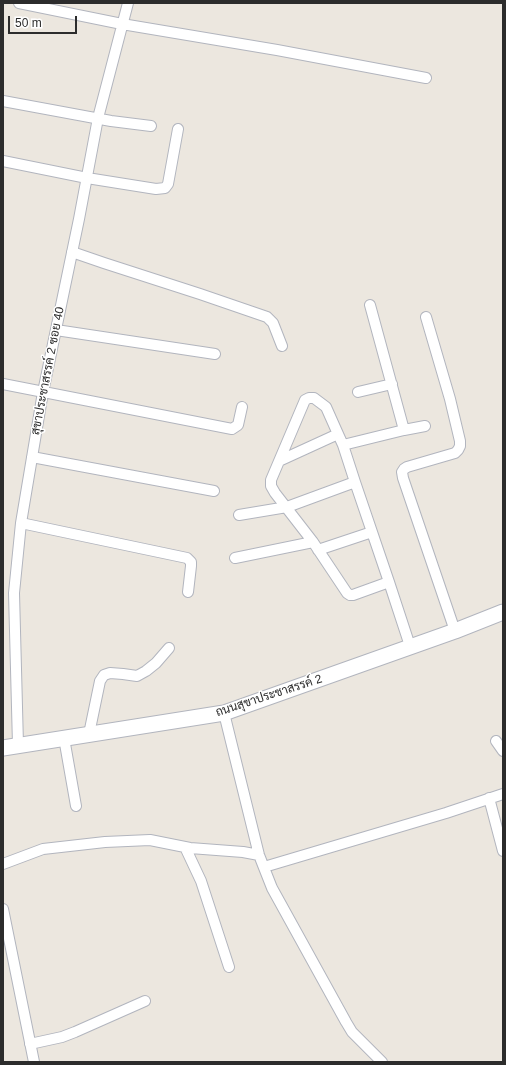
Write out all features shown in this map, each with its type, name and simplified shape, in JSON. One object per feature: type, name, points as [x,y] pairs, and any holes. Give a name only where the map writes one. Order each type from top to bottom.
[{"type":"street","points":[[19,3],[122,24],[277,50],[426,78]]},
{"type":"street","name":"สุขาประชาสรรค์ 2 ซอย 40","points":[[18,745],[14,593],[21,523],[43,392],[98,118],[128,3]]},
{"type":"street","points":[[3,101],[151,126]]},
{"type":"street","points":[[3,161],[87,178],[156,189],[165,188],[168,184],[178,129]]},
{"type":"street","points":[[72,252],[267,317],[272,323],[282,346]]},
{"type":"street","points":[[370,305],[404,430]]},
{"type":"street","points":[[426,317],[450,399],[460,446],[454,453],[407,467],[402,472],[455,631]]},
{"type":"street","points":[[56,330],[215,354]]},
{"type":"street","points":[[3,384],[232,429],[238,425],[242,407]]},
{"type":"street","points":[[358,392],[392,384]]},
{"type":"street","points":[[389,582],[354,595],[347,593],[316,546],[271,486],[271,480],[305,400],[309,398],[314,398],[326,407],[343,445],[355,482],[389,582],[410,646]]},
{"type":"street","points":[[343,445],[425,426]]},
{"type":"street","points":[[279,461],[338,434]]},
{"type":"street","points":[[32,457],[214,491]]},
{"type":"street","points":[[239,514],[287,507],[355,482]]},
{"type":"street","points":[[21,523],[187,558],[191,562],[188,592]]},
{"type":"street","points":[[235,558],[316,546],[372,532]]},
{"type":"street","name":"ถนนสุขาประชาสรรค์ 2","points":[[3,748],[224,713],[455,631],[503,612]]},
{"type":"street","points":[[89,734],[100,681],[104,675],[123,674],[138,676],[156,663],[169,648]]},
{"type":"street","points":[[224,713],[259,855],[272,888],[352,1032],[382,1062]]},
{"type":"street","points":[[64,738],[76,806]]},
{"type":"street","points":[[496,741],[503,751]]},
{"type":"street","points":[[264,867],[276,862],[503,794]]},
{"type":"street","points":[[489,798],[503,851]]},
{"type":"street","points":[[3,864],[43,849],[105,842],[150,840],[186,847],[243,852],[259,855]]},
{"type":"street","points":[[186,847],[202,881],[229,967]]},
{"type":"street","points":[[3,909],[34,1062]]},
{"type":"street","points":[[30,1044],[62,1037],[145,1000]]}]
